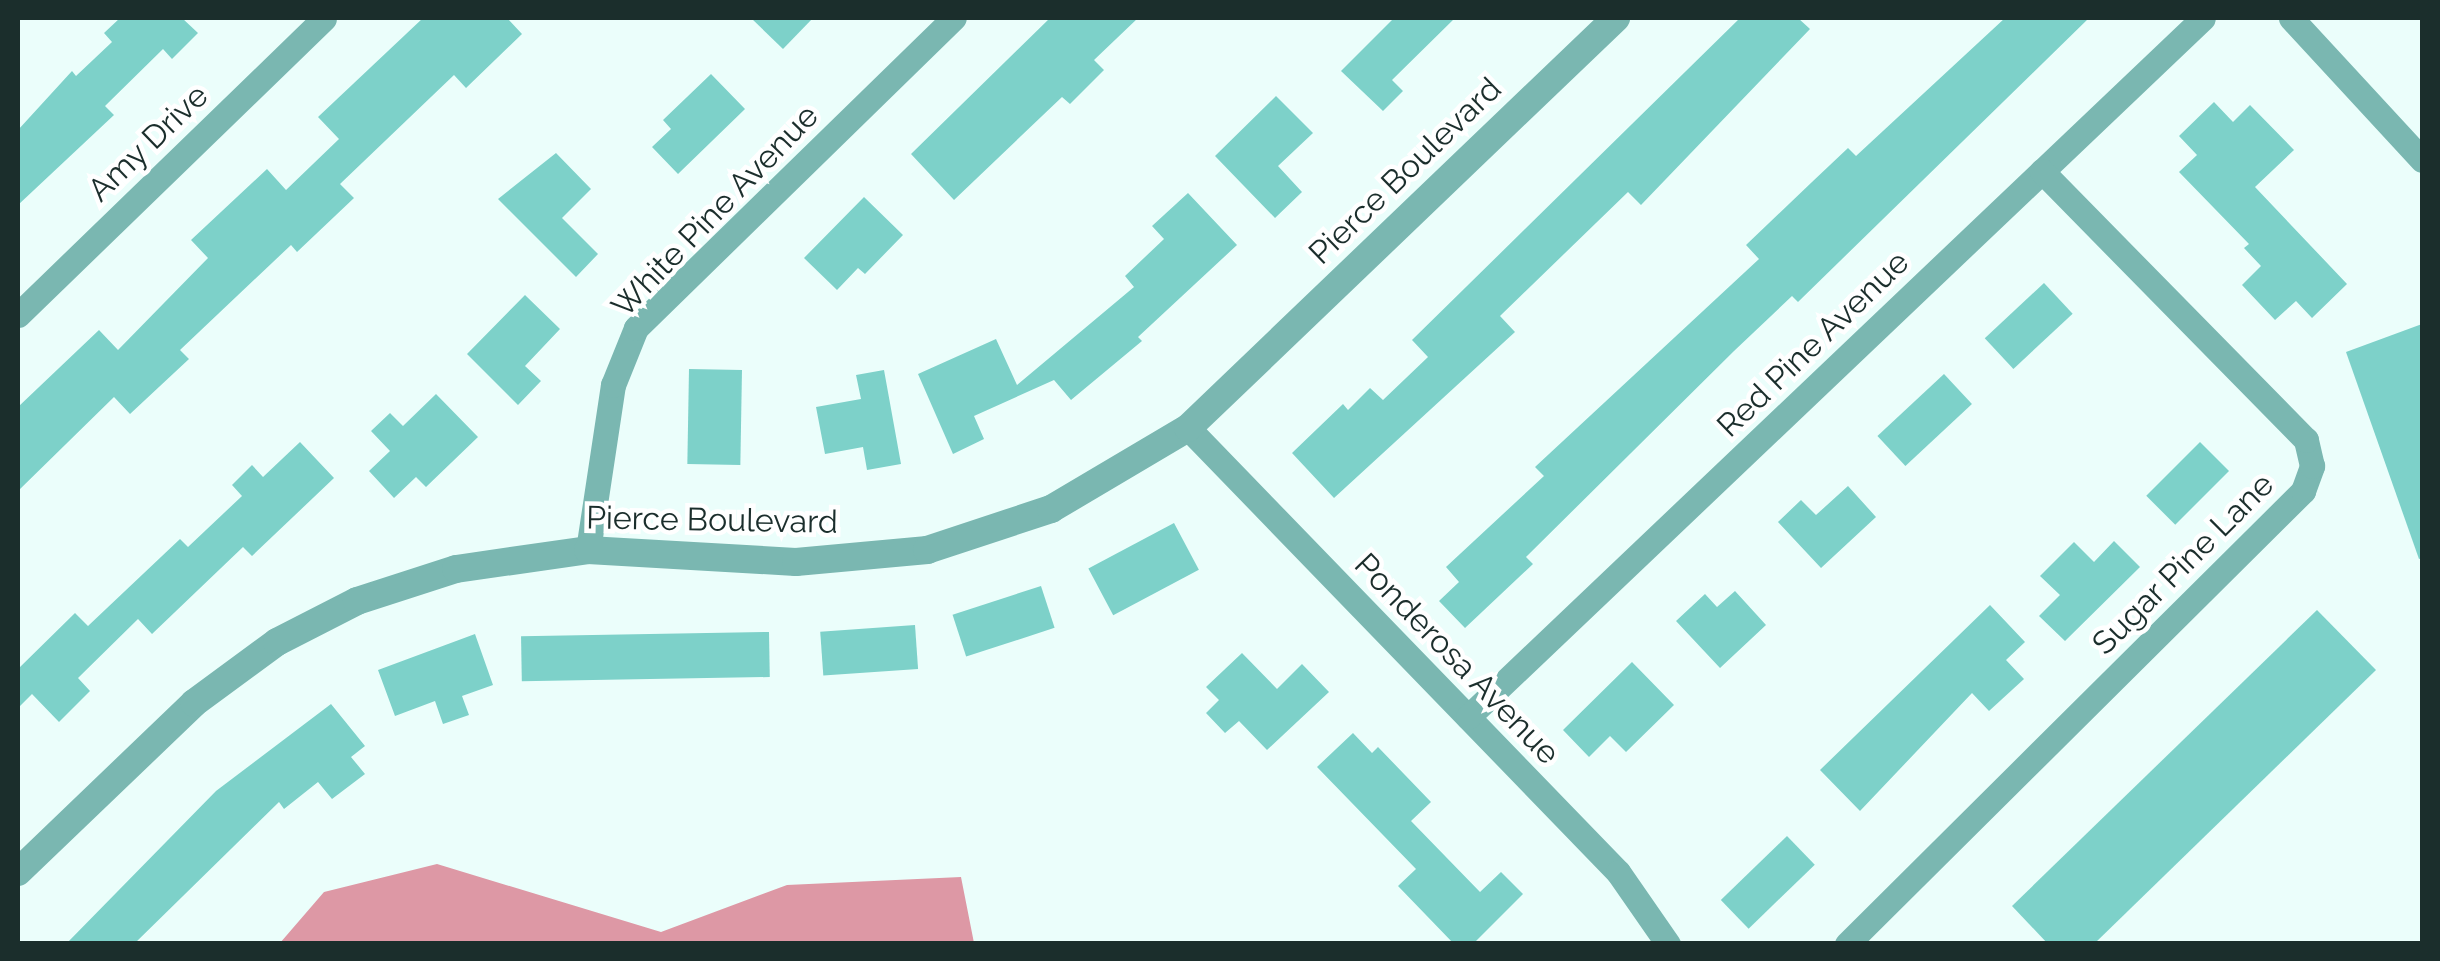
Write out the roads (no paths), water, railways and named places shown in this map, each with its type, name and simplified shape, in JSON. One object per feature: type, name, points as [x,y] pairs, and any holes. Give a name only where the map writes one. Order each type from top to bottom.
[{"type":"street","name":"Amy Drive","points":[[18,315],[324,18]]},
{"type":"street","name":"White Pine Avenue","points":[[588,550],[613,385],[636,328],[954,18]]},
{"type":"street","name":"Pierce Boulevard","points":[[18,872],[194,702],[277,642],[357,601],[456,569],[588,550],[796,562],[927,550],[1052,510],[1188,428],[1616,18]]},
{"type":"street","name":"Red Pine Avenue","points":[[1468,717],[2204,18]]},
{"type":"street","points":[[2291,18],[2422,160]]},
{"type":"street","name":"Sugar Pine Lane","points":[[1847,944],[2303,490],[2312,466],[2306,440],[2042,171]]},
{"type":"street","name":"Ponderosa Avenue","points":[[1188,428],[1618,872],[1668,944]]}]
